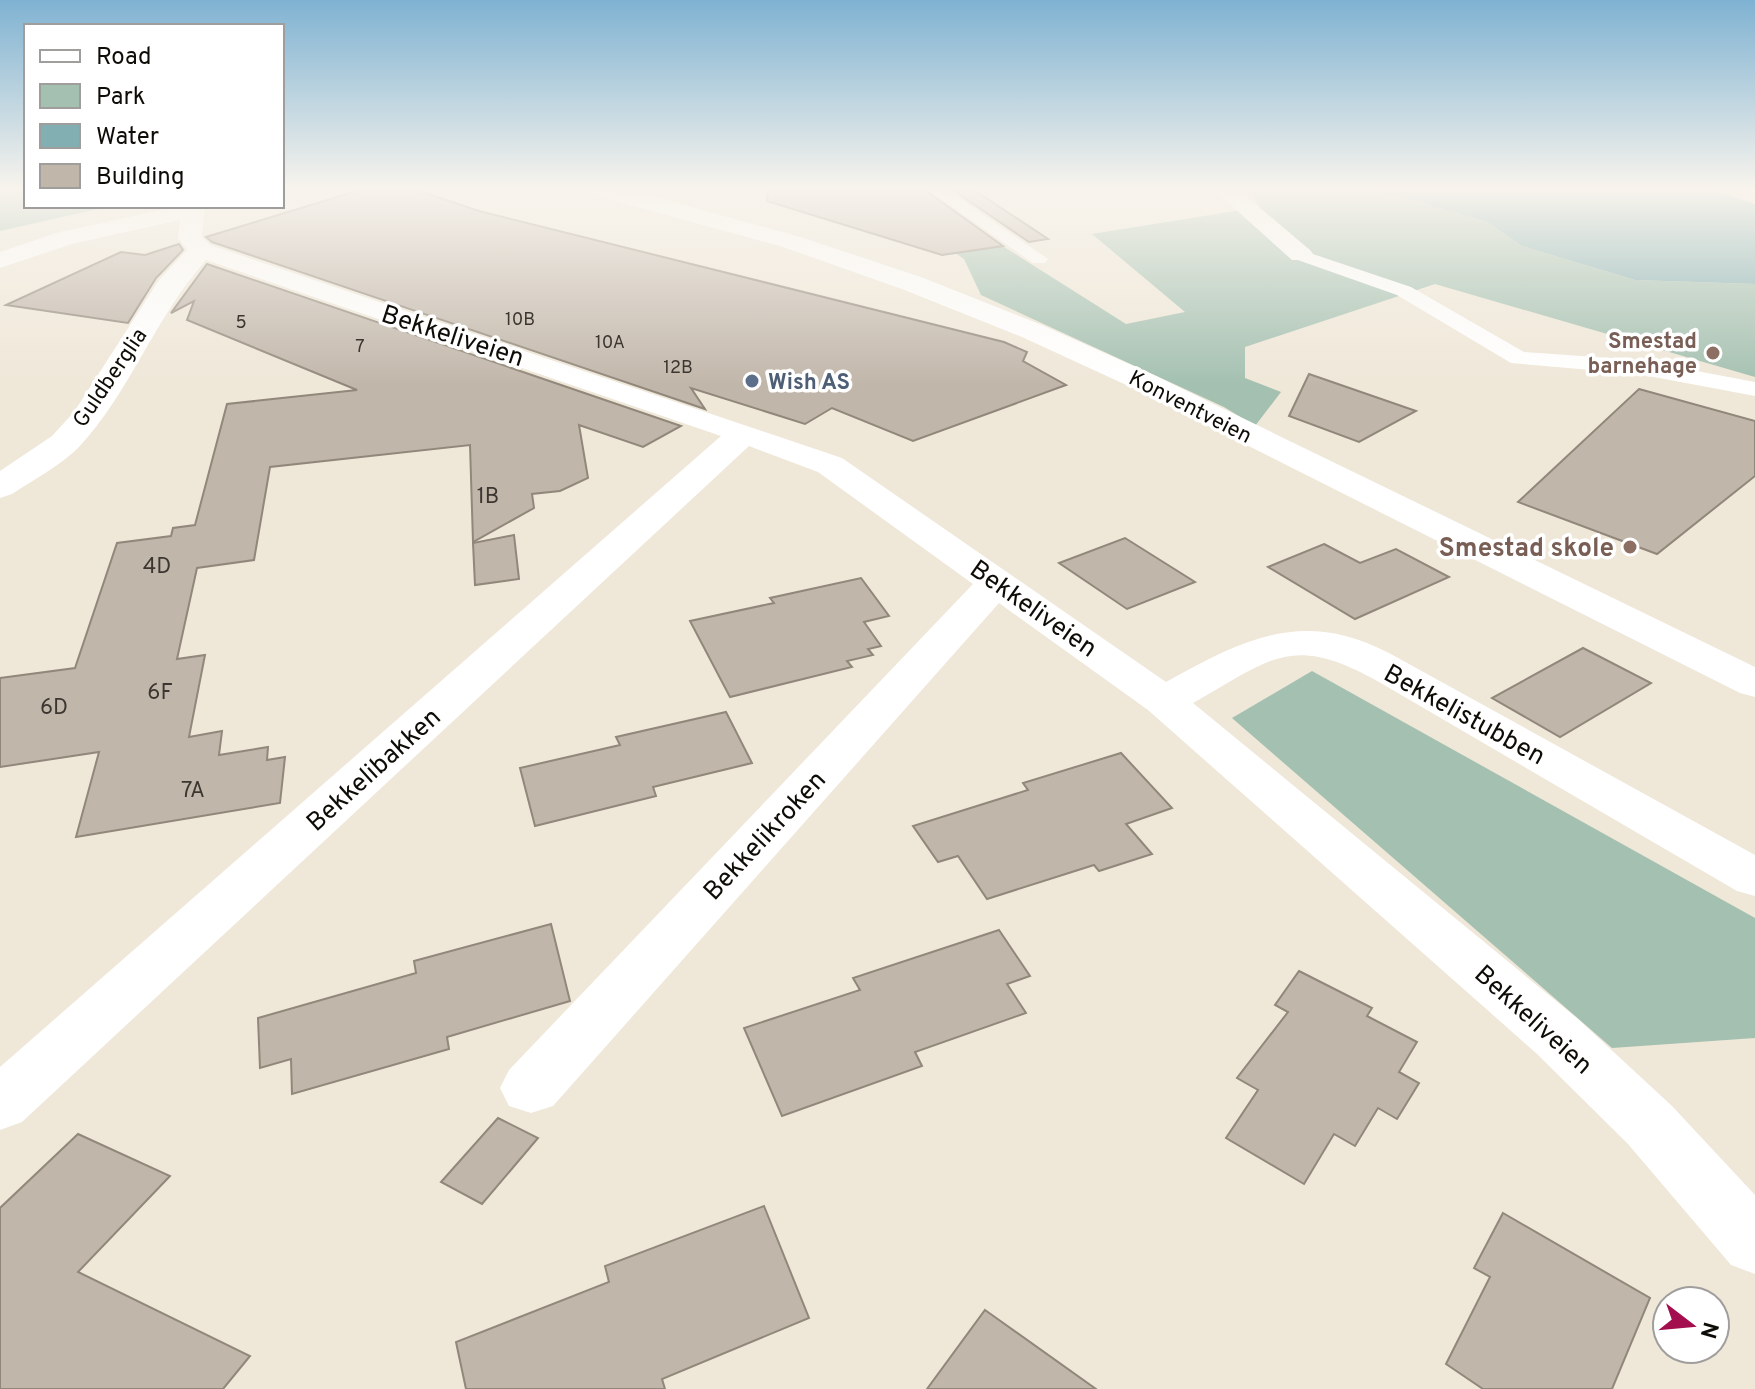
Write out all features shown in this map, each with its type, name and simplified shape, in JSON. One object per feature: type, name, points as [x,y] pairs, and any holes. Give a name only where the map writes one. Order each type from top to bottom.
[{"type":"street","name":"Guldberglia","points":[[0,487],[64,443],[86,417],[168,286],[182,255]]},
{"type":"street","name":"Bekkeliveien","points":[[282,255],[830,465],[1164,701],[1557,1036],[1650,1125],[1755,1243]]},
{"type":"street","name":"Konventveien","points":[[826,255],[890,275],[1066,346],[1755,684]]},
{"type":"street","name":"Bekkelibakken","points":[[0,1104],[744,433]]},
{"type":"street","name":"Bekkelikroken","points":[[531,1088],[997,582]]},
{"type":"street","name":"Bekkelistubben","points":[[1164,701],[1269,646],[1312,641],[1336,645],[1394,673],[1755,878]]},
{"type":"lane","points":[[1033,255],[1039,259]]},
{"type":"lane","points":[[1301,255],[1371,276],[1404,291],[1519,358],[1638,367],[1755,389]]},
{"type":"green space","points":[[958,255],[1016,255],[1126,324],[1185,312],[1117,255],[1551,255],[1635,280],[1755,284],[1755,377],[1435,284],[1245,347],[1245,378],[1281,392],[1255,426],[1224,407],[981,295],[964,259]]},
{"type":"green space","points":[[1312,671],[1755,918],[1755,1038],[1612,1048],[1232,718]]},
{"type":"water","points":[[1551,255],[1755,255],[1755,284],[1635,280]]},
{"type":"building","points":[[115,255],[178,255],[156,278],[128,323],[6,305]]},
{"type":"building","points":[[250,255],[655,255],[1004,342],[1027,352],[1023,361],[1066,385],[913,441],[832,408],[805,424],[691,388],[705,409]]},
{"type":"building","points":[[207,264],[681,426],[643,447],[579,425],[588,478],[560,491],[532,494],[534,508],[473,542],[470,445],[270,467],[254,560],[197,568],[177,659],[205,655],[189,737],[222,731],[219,755],[268,747],[267,760],[285,757],[280,803],[76,837],[99,752],[0,767],[0,678],[75,668],[117,543],[171,536],[173,528],[195,525],[227,404],[357,390],[187,320],[194,301],[171,313]]},
{"type":"building","points":[[1309,374],[1416,411],[1359,442],[1289,416]]},
{"type":"building","points":[[1639,389],[1755,421],[1755,476],[1657,554],[1518,502]]},
{"type":"building","points":[[514,535],[519,579],[475,585],[473,543]]},
{"type":"building","points":[[1125,538],[1195,582],[1127,609],[1059,563]]},
{"type":"building","points":[[1324,544],[1360,563],[1396,549],[1449,577],[1355,619],[1268,567]]},
{"type":"building","points":[[861,578],[889,616],[864,622],[881,646],[868,649],[873,655],[847,661],[852,667],[730,697],[690,621],[774,603],[770,598]]},
{"type":"building","points":[[1583,648],[1651,683],[1560,737],[1492,698]]},
{"type":"building","points":[[726,712],[752,763],[653,787],[656,796],[535,826],[520,768],[620,745],[616,737]]},
{"type":"building","points":[[1121,753],[1172,808],[1126,824],[1152,854],[1099,871],[1094,865],[987,899],[958,856],[938,862],[913,826],[1028,790],[1023,783]]},
{"type":"building","points":[[551,924],[570,1001],[447,1037],[449,1049],[292,1094],[291,1059],[260,1068],[258,1018],[416,973],[414,961]]},
{"type":"building","points":[[999,930],[1030,976],[1007,984],[1026,1013],[915,1052],[922,1066],[782,1116],[744,1028],[860,990],[853,978]]},
{"type":"building","points":[[1299,971],[1372,1008],[1367,1016],[1417,1042],[1399,1072],[1419,1083],[1397,1119],[1378,1108],[1355,1146],[1334,1134],[1304,1184],[1226,1138],[1258,1090],[1237,1078],[1288,1012],[1275,1005]]},
{"type":"building","points":[[498,1118],[538,1138],[482,1204],[441,1182]]},
{"type":"building","points":[[78,1134],[170,1176],[78,1272],[250,1356],[223,1389],[0,1389],[0,1208]]},
{"type":"building","points":[[764,1206],[809,1318],[662,1379],[665,1389],[466,1389],[456,1342],[609,1282],[605,1266]]},
{"type":"building","points":[[1503,1213],[1650,1298],[1612,1389],[1483,1389],[1446,1364],[1490,1277],[1474,1268]]},
{"type":"building","points":[[985,1310],[1096,1389],[927,1389]]},
{"type":"place","name":"Smestad barnehage","points":[[1713,353]]},
{"type":"place","name":"Wish AS","points":[[752,381]]},
{"type":"place","name":"Smestad skole","points":[[1630,547]]}]
